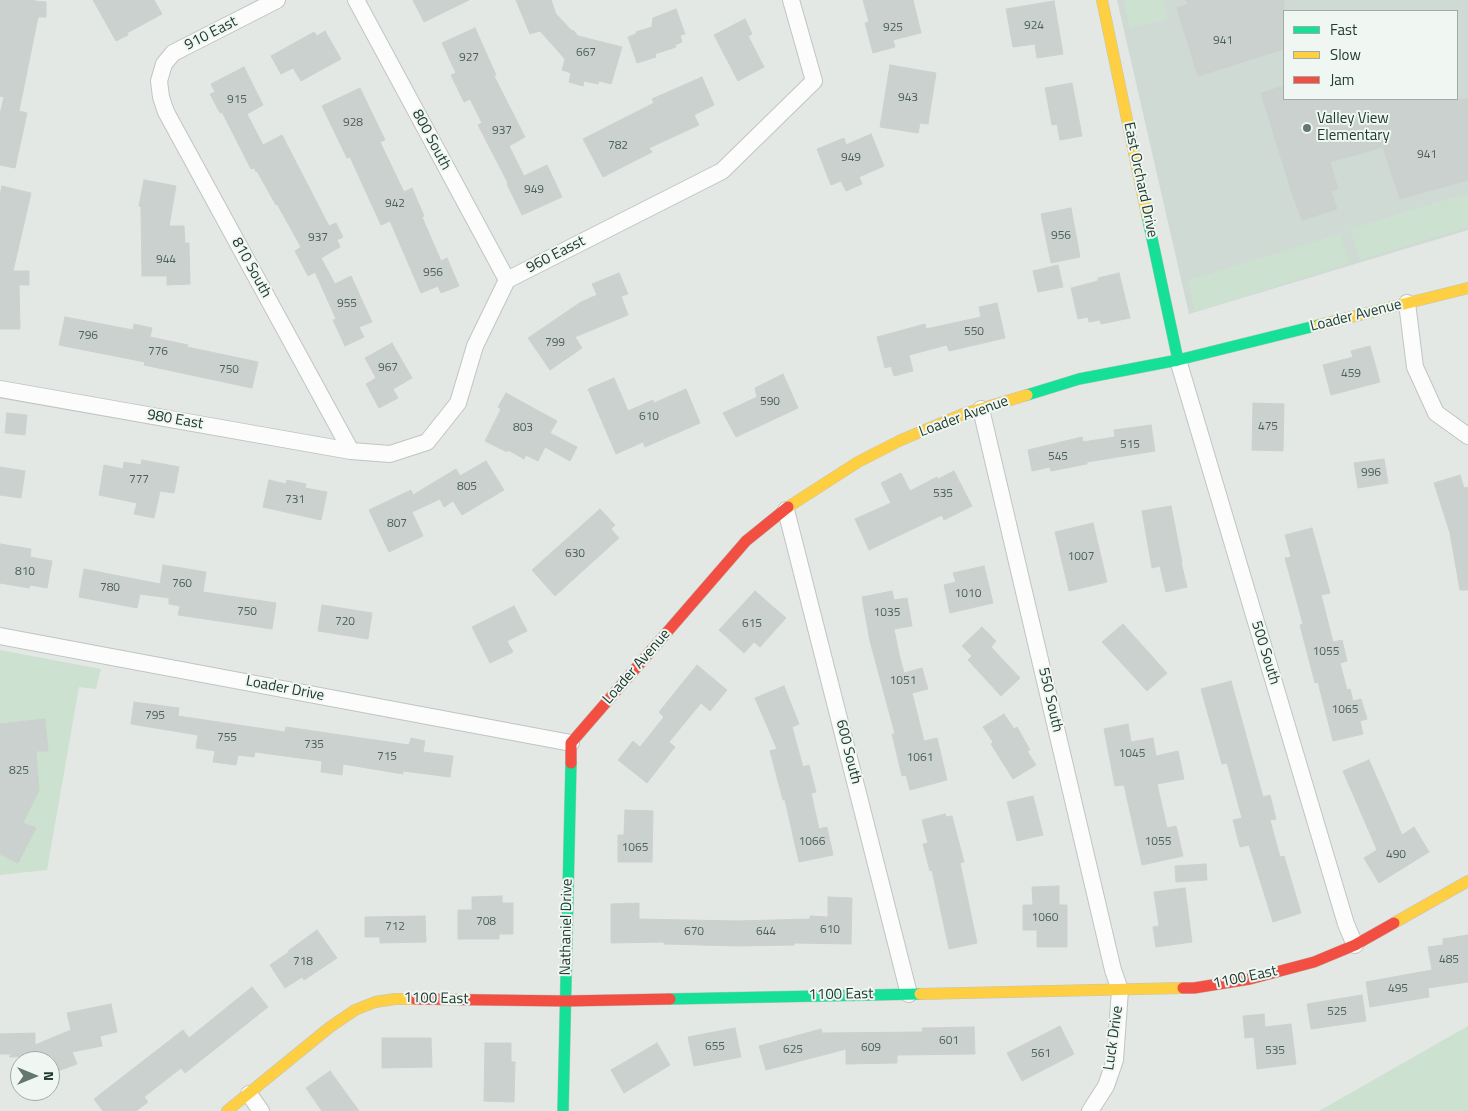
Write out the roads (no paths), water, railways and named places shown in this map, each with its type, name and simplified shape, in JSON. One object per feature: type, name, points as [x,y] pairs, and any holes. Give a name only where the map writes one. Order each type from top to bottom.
[{"type":"street","name":"910 East","points":[[159,81],[164,64],[173,53],[277,0]]},
{"type":"street","name":"800 South","points":[[356,0],[507,280]]},
{"type":"street","name":"960 Easst","points":[[507,280],[722,171],[814,81],[791,0]]},
{"type":"street","name":"East Orchard Drive","points":[[1102,0],[1178,360]]},
{"type":"street","name":"810 South","points":[[159,81],[161,97],[166,112],[351,451]]},
{"type":"street","points":[[351,451],[390,454],[427,442],[458,403],[475,346],[507,280]]},
{"type":"street","name":"Loader Avenue","points":[[571,743],[746,541],[811,491],[858,462],[902,440],[963,414],[1079,379],[1178,360],[1468,288]]},
{"type":"street","points":[[1407,303],[1415,367],[1432,405],[1436,413],[1468,436]]},
{"type":"street","name":"500 South","points":[[1178,360],[1346,924],[1355,945]]},
{"type":"street","name":"980 East","points":[[0,389],[351,451]]},
{"type":"street","name":"550 South","points":[[981,409],[1111,960],[1120,990]]},
{"type":"street","name":"600 South","points":[[786,510],[909,994]]},
{"type":"street","name":"Loader Drive","points":[[0,636],[571,743]]},
{"type":"street","name":"Nathaniel Drive","points":[[563,1111],[571,743]]},
{"type":"street","name":"1100 East","points":[[227,1111],[330,1027],[355,1010],[375,1002],[395,999],[566,1001],[1194,988],[1250,979],[1314,962],[1355,945],[1468,881]]},
{"type":"street","name":"Luck Drive","points":[[1090,1111],[1106,1086],[1114,1060],[1120,990]]},
{"type":"street","points":[[249,1094],[261,1111]]},
{"type":"place","name":"Valley View Elementary","points":[[1307,128]]}]
